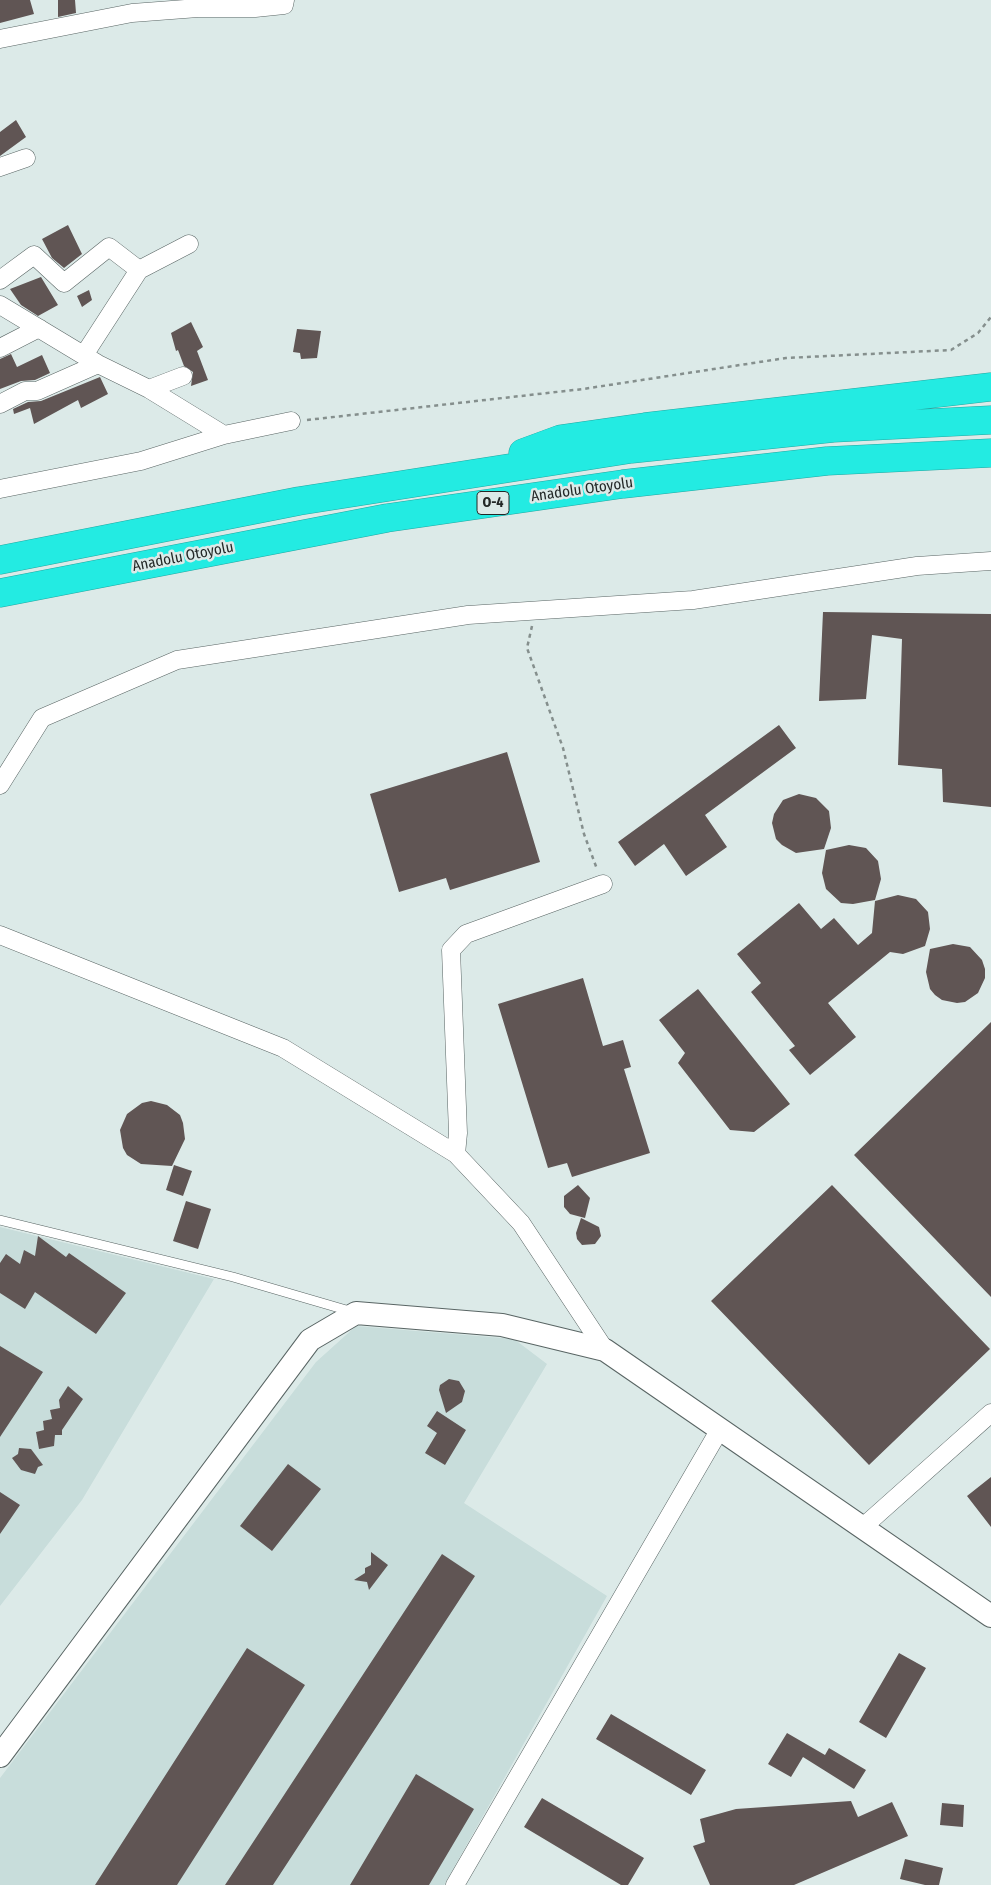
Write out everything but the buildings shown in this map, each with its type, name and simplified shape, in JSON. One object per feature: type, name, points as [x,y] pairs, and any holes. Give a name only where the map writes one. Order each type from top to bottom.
[{"type":"highway","points":[[471,472],[561,439],[646,427],[991,387]]},
{"type":"highway","name":"O-4","points":[[0,560],[299,501],[471,472],[631,450],[833,428],[991,420]]},
{"type":"highway","name":"Anadolu Otoyolu","points":[[0,593],[388,518],[624,484],[827,461],[991,453]]},
{"type":"street","points":[[0,38],[132,13],[198,8],[255,8],[284,5],[285,0]]},
{"type":"street","points":[[0,167],[26,158]]},
{"type":"street","points":[[0,404],[24,391],[37,391],[91,360],[139,270],[189,244]]},
{"type":"street","points":[[0,280],[34,255],[64,283],[109,247],[139,270]]},
{"type":"street","points":[[0,305],[91,360],[149,389],[224,435]]},
{"type":"street","points":[[0,348],[39,328]]},
{"type":"street","points":[[149,389],[183,376]]},
{"type":"street","points":[[0,489],[141,461],[224,435],[291,421]]},
{"type":"street","points":[[0,785],[42,718],[177,660],[468,615],[694,600],[917,566],[991,561]]},
{"type":"street","points":[[456,1154],[458,1133],[451,950],[466,934],[603,884]]},
{"type":"street","points":[[0,935],[283,1048],[456,1154],[521,1223],[604,1350]]},
{"type":"street","points":[[0,1756],[310,1340],[356,1312],[502,1325],[604,1350],[991,1616]]},
{"type":"street","points":[[863,1527],[991,1412]]},
{"type":"street","points":[[455,1885],[720,1429]]},
{"type":"lane","points":[[0,1220],[233,1277],[356,1312]]},
{"type":"path","points":[[291,421],[583,389],[786,358],[951,350],[978,333],[991,317]]},
{"type":"path","points":[[536,610],[528,648],[564,748],[584,834],[603,884]]},
{"type":"shaded area","points":[[0,1227],[214,1279],[82,1500],[0,1606]]},
{"type":"shaded area","points":[[356,1326],[514,1339],[547,1364],[464,1503],[607,1596],[444,1885],[0,1885],[0,1778],[316,1362]]}]
